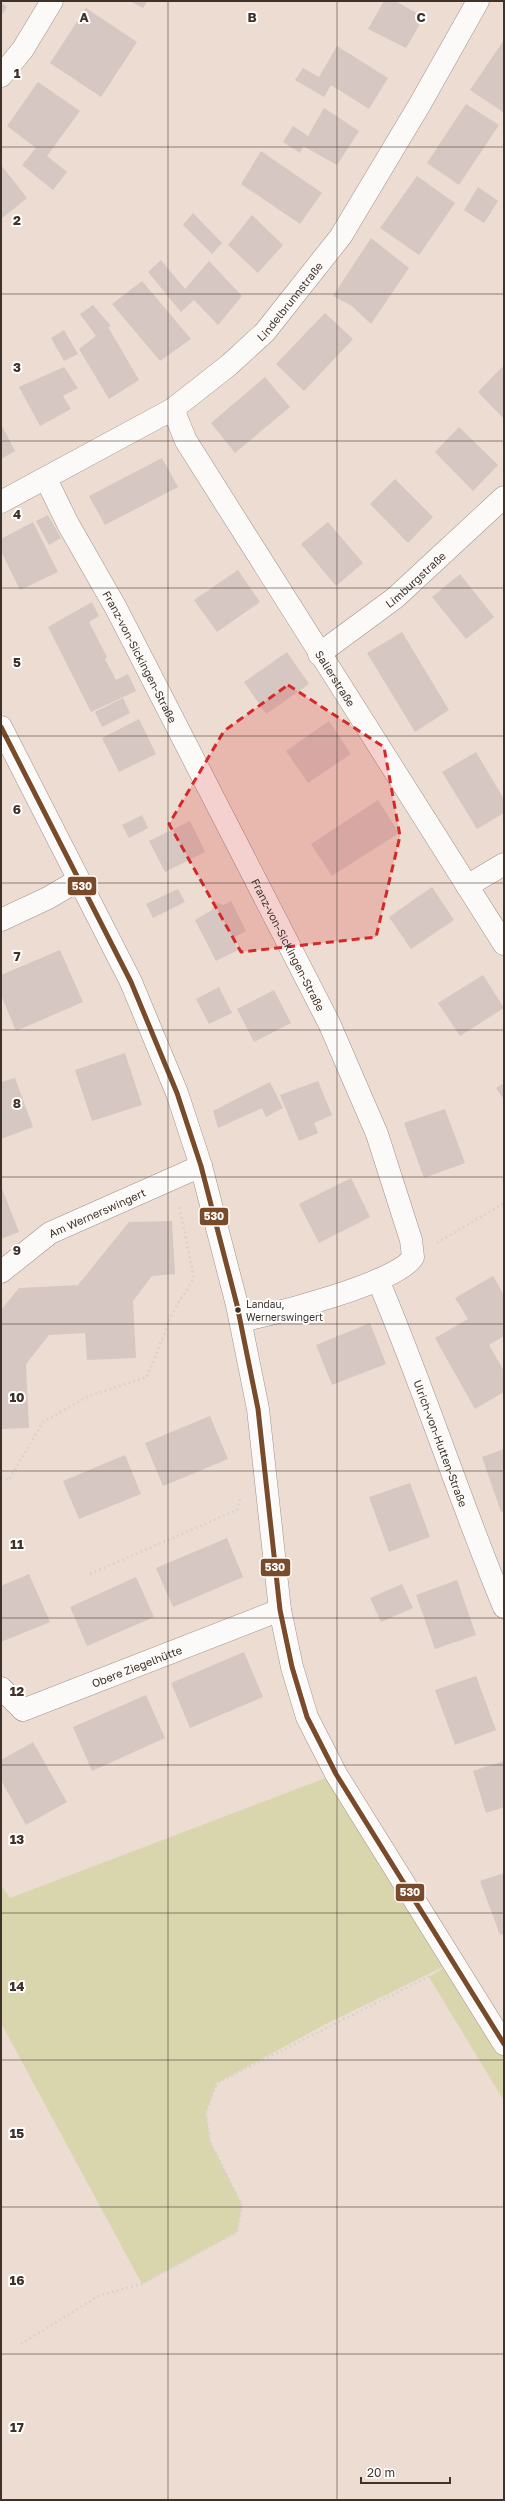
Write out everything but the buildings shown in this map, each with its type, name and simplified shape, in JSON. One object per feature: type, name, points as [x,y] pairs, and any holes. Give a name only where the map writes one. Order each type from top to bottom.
[{"type":"street","points":[[1,76],[23,49],[52,1]]},
{"type":"street","name":"Lindelbrunnstraße","points":[[1,502],[173,409],[229,365],[265,332],[321,264],[341,236],[420,104],[478,1]]},
{"type":"street","name":"Salierstraße","points":[[173,409],[186,441],[504,944]]},
{"type":"street","name":"Franz-von-Sickingen-Straße","points":[[46,479],[68,524],[116,608],[329,1023],[377,1134],[411,1240],[413,1257]]},
{"type":"street","name":"Limburgstraße","points":[[320,654],[395,598],[504,497]]},
{"type":"street","points":[[1,727],[77,881],[131,982],[177,1092],[201,1166],[241,1321],[258,1409],[280,1610],[292,1667],[307,1717],[320,1745],[452,1962],[504,2044]]},
{"type":"street","points":[[468,886],[504,864]]},
{"type":"street","points":[[1,920],[36,905],[77,881]]},
{"type":"street","name":"Am Wernerswingert","points":[[1,1272],[50,1233],[201,1166]]},
{"type":"street","points":[[241,1321],[298,1307],[378,1280],[404,1267],[413,1257]]},
{"type":"street","name":"Ulrich-von-Hutten-Straße","points":[[378,1280],[416,1372],[468,1518],[504,1607]]},
{"type":"street","name":"Obere Ziegelhütte","points":[[1,1688],[23,1710],[280,1610]]},
{"type":"path","points":[[1,1477],[9,1480],[43,1422],[89,1396],[147,1377],[173,1312],[194,1278],[180,1205],[167,1181]]},
{"type":"path","points":[[413,1257],[504,1203]]},
{"type":"path","points":[[90,1574],[237,1510],[241,1496]]},
{"type":"path","points":[[21,2344],[100,2295],[142,2284],[237,2232],[242,2205],[210,2141],[206,2112],[217,2083],[429,1977],[452,1962]]},
{"type":"highlighted area","points":[[288,685],[384,747],[400,836],[376,937],[241,952],[169,824],[224,731]]},
{"type":"shaded area","points":[[336,1774],[504,2044],[504,2101],[429,1977],[449,1964],[324,2025],[217,2083],[206,2112],[210,2141],[242,2205],[237,2232],[142,2284],[1,2023],[1,1885],[10,1898]]},
{"type":"transit line","name":"530","points":[[1,727],[131,982],[177,1093],[201,1166],[237,1305],[258,1409],[280,1610],[292,1667],[307,1717],[336,1774],[504,2044]]},
{"type":"place","name":"Landau, Wernerswingert","points":[[238,1310]]}]
